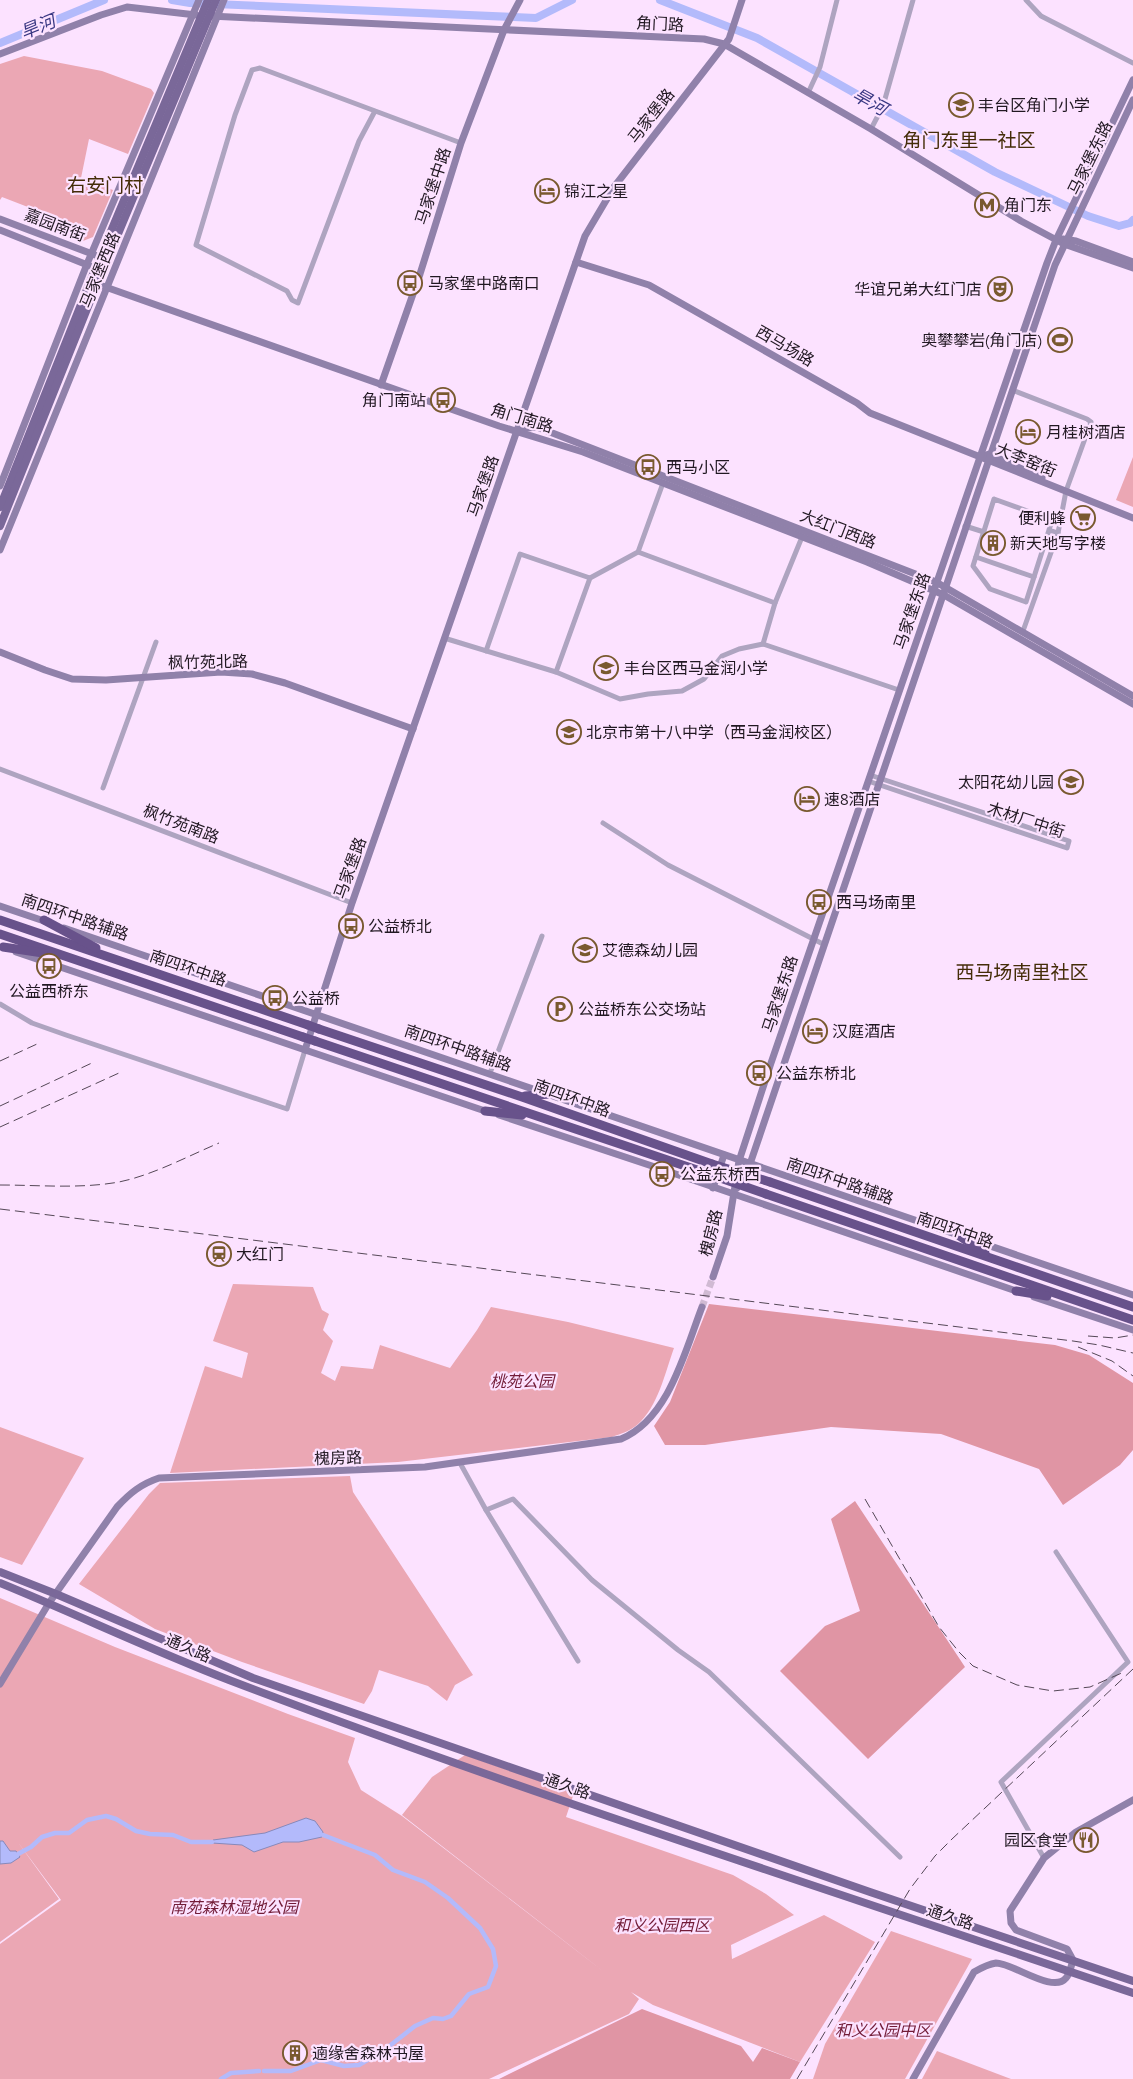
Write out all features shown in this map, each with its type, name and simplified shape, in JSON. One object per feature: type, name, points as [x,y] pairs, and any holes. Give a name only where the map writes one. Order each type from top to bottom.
[{"type":"highway","name":"南四环中路","points":[[0,920],[1133,1307]]},
{"type":"highway","points":[[44,920],[121,961]]},
{"type":"highway","name":"南四环中路","points":[[0,934],[1133,1320]]},
{"type":"highway","points":[[1,950],[63,955]]},
{"type":"highway","points":[[522,1097],[550,1094]]},
{"type":"highway","points":[[485,1111],[541,1117]]},
{"type":"highway","points":[[958,1235],[998,1261]]},
{"type":"highway","points":[[1016,1291],[1040,1294],[1082,1308],[1103,1310]]},
{"type":"main road","name":"马家堡西路","points":[[0,526],[206,14],[199,0]]},
{"type":"main road","name":"马家堡西路","points":[[0,550],[107,288],[206,14],[208,0]]},
{"type":"main road","name":"马家堡西路","points":[[0,486],[91,254],[206,14],[216,0]]},
{"type":"main road","name":"马家堡西路","points":[[0,506],[100,257],[206,14],[224,0]]},
{"type":"main road","name":"马家堡中路","points":[[381,385],[420,274],[461,143],[505,28],[520,0]]},
{"type":"main road","name":"马家堡路","points":[[305,1050],[352,903],[584,236],[614,187],[726,42],[741,3]]},
{"type":"main road","name":"角门路","points":[[0,54],[100,15],[127,7],[206,14],[505,28],[704,39],[726,42],[1021,221],[1056,240],[1065,241]]},
{"type":"main road","name":"马家堡东路","points":[[733,1195],[739,1161],[812,940],[1056,240],[1133,80]]},
{"type":"main road","name":"马家堡东路","points":[[733,1195],[750,1164],[823,944],[945,591],[988,457],[1065,241],[1133,100]]},
{"type":"main road","name":"嘉园南街","points":[[0,219],[100,257]]},
{"type":"main road","name":"嘉园南街","points":[[0,230],[96,268]]},
{"type":"main road","points":[[1065,241],[1133,262]]},
{"type":"main road","points":[[1065,241],[1133,268]]},
{"type":"main road","name":"西马场路","points":[[576,262],[649,285],[849,398],[870,413],[979,457]]},
{"type":"main road","name":"角门南路","points":[[97,284],[499,426],[517,430],[583,452],[933,590]]},
{"type":"main road","name":"大红门西路","points":[[517,430],[537,427],[936,582],[945,591],[1133,704]]},
{"type":"main road","name":"大李窑街","points":[[979,457],[988,457],[1133,516]]},
{"type":"main road","name":"大红门西路","points":[[933,590],[945,591],[1023,631],[1133,696]]},
{"type":"main road","name":"枫竹苑北路","points":[[0,652],[72,679],[90,680],[221,672],[252,674],[285,683],[413,729]]},
{"type":"main road","name":"南四环中路辅路","points":[[0,906],[490,1073],[739,1161],[1133,1296]]},
{"type":"main road","points":[[1,950],[664,1170],[1133,1330]]},
{"type":"main road","points":[[713,1188],[724,1155]]},
{"type":"main road","name":"槐房路","points":[[713,1277],[727,1236],[733,1195]]},
{"type":"main road","name":"槐房路","points":[[0,1684],[49,1603],[117,1507],[130,1493],[144,1483],[159,1478],[388,1470],[460,1463],[614,1441],[628,1436],[646,1421],[665,1400],[702,1307]]},
{"type":"main road","name":"通久路","points":[[0,1572],[253,1678],[1133,1981]]},
{"type":"main road","name":"通久路","points":[[0,1583],[225,1678],[347,1724],[782,1876],[1133,1993]]},
{"type":"main road","points":[[913,2079],[974,1972],[986,1965],[997,1963],[1051,1983],[1062,1982],[1067,1978],[1073,1960],[1067,1948],[1016,1930],[1010,1923],[1010,1911],[1044,1858],[1076,1832],[1133,1800]]},
{"type":"street","points":[[808,93],[820,67],[837,0]]},
{"type":"street","points":[[871,129],[883,106],[913,0]]},
{"type":"street","points":[[1026,0],[1041,16],[1133,63]]},
{"type":"street","points":[[375,111],[360,141],[298,303],[292,300],[287,291],[196,245],[235,115],[252,70],[260,68],[461,143]]},
{"type":"street","points":[[1012,390],[1091,422],[1066,489],[1058,533],[1023,631]]},
{"type":"street","points":[[556,672],[590,578],[638,552],[663,483]]},
{"type":"street","points":[[994,500],[1052,520],[1049,530],[1026,602],[990,590],[973,566],[994,500]]},
{"type":"street","points":[[965,526],[984,532]]},
{"type":"street","points":[[1049,530],[1058,533]]},
{"type":"street","points":[[762,644],[802,537]]},
{"type":"street","points":[[638,552],[776,603]]},
{"type":"street","points":[[486,650],[520,554],[590,578]]},
{"type":"street","points":[[976,557],[1034,577]]},
{"type":"street","points":[[444,638],[556,672],[620,699],[682,691],[704,679],[722,656],[739,649],[762,644],[899,690]]},
{"type":"street","points":[[103,788],[156,642]]},
{"type":"street","name":"枫竹苑南路","points":[[0,769],[352,903]]},
{"type":"street","name":"木材厂中街","points":[[869,778],[879,782],[1067,848],[1069,841],[879,782]]},
{"type":"street","points":[[603,823],[668,866],[823,944]]},
{"type":"street","points":[[490,1073],[542,936]]},
{"type":"street","points":[[0,1004],[32,1023],[287,1109],[305,1050]]},
{"type":"street","points":[[460,1463],[486,1510],[578,1660]]},
{"type":"street","points":[[486,1510],[513,1499],[592,1580],[678,1650],[709,1672],[900,1857]]},
{"type":"street","points":[[1044,1858],[1001,1782],[1128,1662],[1056,1552]]},
{"type":"green space","points":[[24,56],[102,71],[151,89],[154,93],[128,154],[89,139],[81,178],[113,190],[93,237],[83,241],[28,222],[33,209],[2,197],[0,200],[0,64]]},
{"type":"green space","points":[[1133,457],[1133,507],[1116,500]]},
{"type":"green space","name":"桃苑公园","points":[[233,1284],[313,1287],[322,1310],[329,1314],[323,1330],[333,1341],[321,1373],[335,1381],[341,1366],[373,1369],[380,1345],[450,1368],[491,1307],[568,1322],[674,1348],[656,1399],[644,1418],[634,1427],[612,1437],[398,1462],[170,1473],[205,1366],[242,1378],[248,1353],[213,1341]]},
{"type":"green space","points":[[0,1427],[84,1458],[22,1565],[0,1557]]},
{"type":"green space","points":[[350,1476],[353,1492],[473,1675],[455,1685],[447,1701],[428,1686],[379,1670],[372,1691],[364,1704],[242,1662],[155,1629],[79,1584],[149,1494],[160,1483]]},
{"type":"green space","name":"南苑森林湿地公园","points":[[0,1598],[115,1647],[355,1738],[348,1762],[361,1790],[402,1816],[608,1975],[402,1815],[432,1777],[465,1755],[574,1793],[566,1817],[733,1875],[766,1894],[794,1915],[731,1945],[732,1959],[824,1915],[875,1942],[800,2062],[653,2005],[631,1992],[639,1999],[629,2014],[489,2079],[0,2079],[0,1944],[61,1900],[17,1841],[59,1899],[0,1942]]},
{"type":"green space","name":"和义公园中区","points":[[891,1931],[972,1959],[905,2079],[813,2079],[825,2044]]},
{"type":"green space","points":[[937,2051],[1011,2079],[922,2079]]},
{"type":"shaded area","points":[[709,1304],[1055,1345],[1089,1355],[1133,1383],[1133,1450],[1120,1465],[1063,1505],[1039,1469],[941,1434],[831,1427],[705,1445],[665,1445],[654,1426],[670,1402]]},
{"type":"shaded area","points":[[855,1501],[965,1667],[868,1759],[780,1671],[825,1626],[860,1611],[831,1519]]},
{"type":"shaded area","points":[[642,2009],[741,2046],[753,2062],[762,2048],[800,2062],[790,2079],[499,2079]]},
{"type":"water","points":[[306,1818],[315,1821],[323,1832],[322,1837],[299,1842],[283,1842],[254,1852],[242,1845],[212,1843],[213,1840],[265,1833]]},
{"type":"water","points":[[0,1841],[3,1841],[10,1851],[16,1851],[20,1857],[11,1863],[0,1864]]},
{"type":"waterway","name":"旱河","points":[[0,43],[104,0]]},
{"type":"waterway","name":"旱河","points":[[172,0],[190,3],[536,18],[572,0]]},
{"type":"waterway","name":"旱河","points":[[660,0],[757,38],[995,172],[1088,216],[1119,226],[1130,223],[1133,220]]},
{"type":"waterway","points":[[18,1854],[31,1847],[42,1837],[55,1833],[69,1833],[87,1820],[106,1816],[116,1819],[136,1831],[173,1835],[191,1842],[212,1842]]},
{"type":"waterway","points":[[264,2071],[291,2071],[321,2060],[344,2066],[359,2065],[383,2051],[415,2026],[433,2018],[443,2019],[451,2016],[469,1994],[488,1987],[496,1966],[493,1949],[480,1928],[448,1898],[425,1882],[393,1870],[375,1855],[323,1835]]},
{"type":"waterway","points":[[221,2079],[231,2073],[259,2071]]},
{"type":"tunnel","points":[[702,1307],[713,1277]]},
{"type":"railway","points":[[0,1061],[37,1044]]},
{"type":"railway","points":[[0,1106],[94,1062]]},
{"type":"railway","points":[[0,1127],[119,1073]]},
{"type":"railway","points":[[0,1185],[74,1186],[119,1182],[157,1170],[219,1143]]},
{"type":"railway","points":[[0,1209],[1073,1341],[1133,1353]]},
{"type":"railway","points":[[1088,1336],[1115,1338],[1133,1335]]},
{"type":"railway","points":[[1078,1347],[1112,1361],[1133,1376]]},
{"type":"railway","points":[[865,1499],[939,1627],[973,1666],[1017,1685],[1053,1691],[1090,1687],[1124,1672]]},
{"type":"railway","points":[[797,2079],[910,1889],[935,1856],[1133,1669]]},
{"type":"place","name":"丰台区角门小学","points":[[961,105]]},
{"type":"place","name":"锦江之星","points":[[547,191]]},
{"type":"place","name":"角门东","points":[[987,205]]},
{"type":"place","name":"马家堡中路南口","points":[[410,283]]},
{"type":"place","name":"华谊兄弟大红门店","points":[[1000,289]]},
{"type":"place","name":"奥攀攀岩(角门店)","points":[[1060,340]]},
{"type":"place","name":"角门南站","points":[[443,400]]},
{"type":"place","name":"月桂树酒店","points":[[1028,432]]},
{"type":"place","name":"西马小区","points":[[648,467]]},
{"type":"place","name":"便利蜂","points":[[1083,518]]},
{"type":"place","name":"新天地写字楼","points":[[993,543]]},
{"type":"place","name":"丰台区西马金润小学","points":[[606,668]]},
{"type":"place","name":"北京市第十八中学（西马金润校区）","points":[[569,732]]},
{"type":"place","name":"太阳花幼儿园","points":[[1071,782]]},
{"type":"place","name":"速8酒店","points":[[807,799]]},
{"type":"place","name":"西马场南里","points":[[819,902]]},
{"type":"place","name":"公益桥北","points":[[351,926]]},
{"type":"place","name":"艾德森幼儿园","points":[[585,950]]},
{"type":"place","name":"公益西桥东","points":[[49,966]]},
{"type":"place","name":"公益桥","points":[[275,998]]},
{"type":"place","name":"公益桥东公交场站","points":[[560,1009]]},
{"type":"place","name":"汉庭酒店","points":[[815,1031]]},
{"type":"place","name":"公益东桥北","points":[[759,1073]]},
{"type":"place","name":"公益东桥西","points":[[662,1174]]},
{"type":"place","name":"大红门","points":[[219,1254]]},
{"type":"place","name":"园区食堂","points":[[1086,1840]]},
{"type":"place","name":"遖缘舍森林书屋","points":[[295,2053]]},
{"type":"district","name":"角门东里一社区","points":[[969,140]]},
{"type":"district","name":"右安门村","points":[[105,185]]},
{"type":"district","name":"西马场南里社区","points":[[1022,972]]},
{"type":"park label","name":"和义公园西区","points":[[662,1925]]}]
